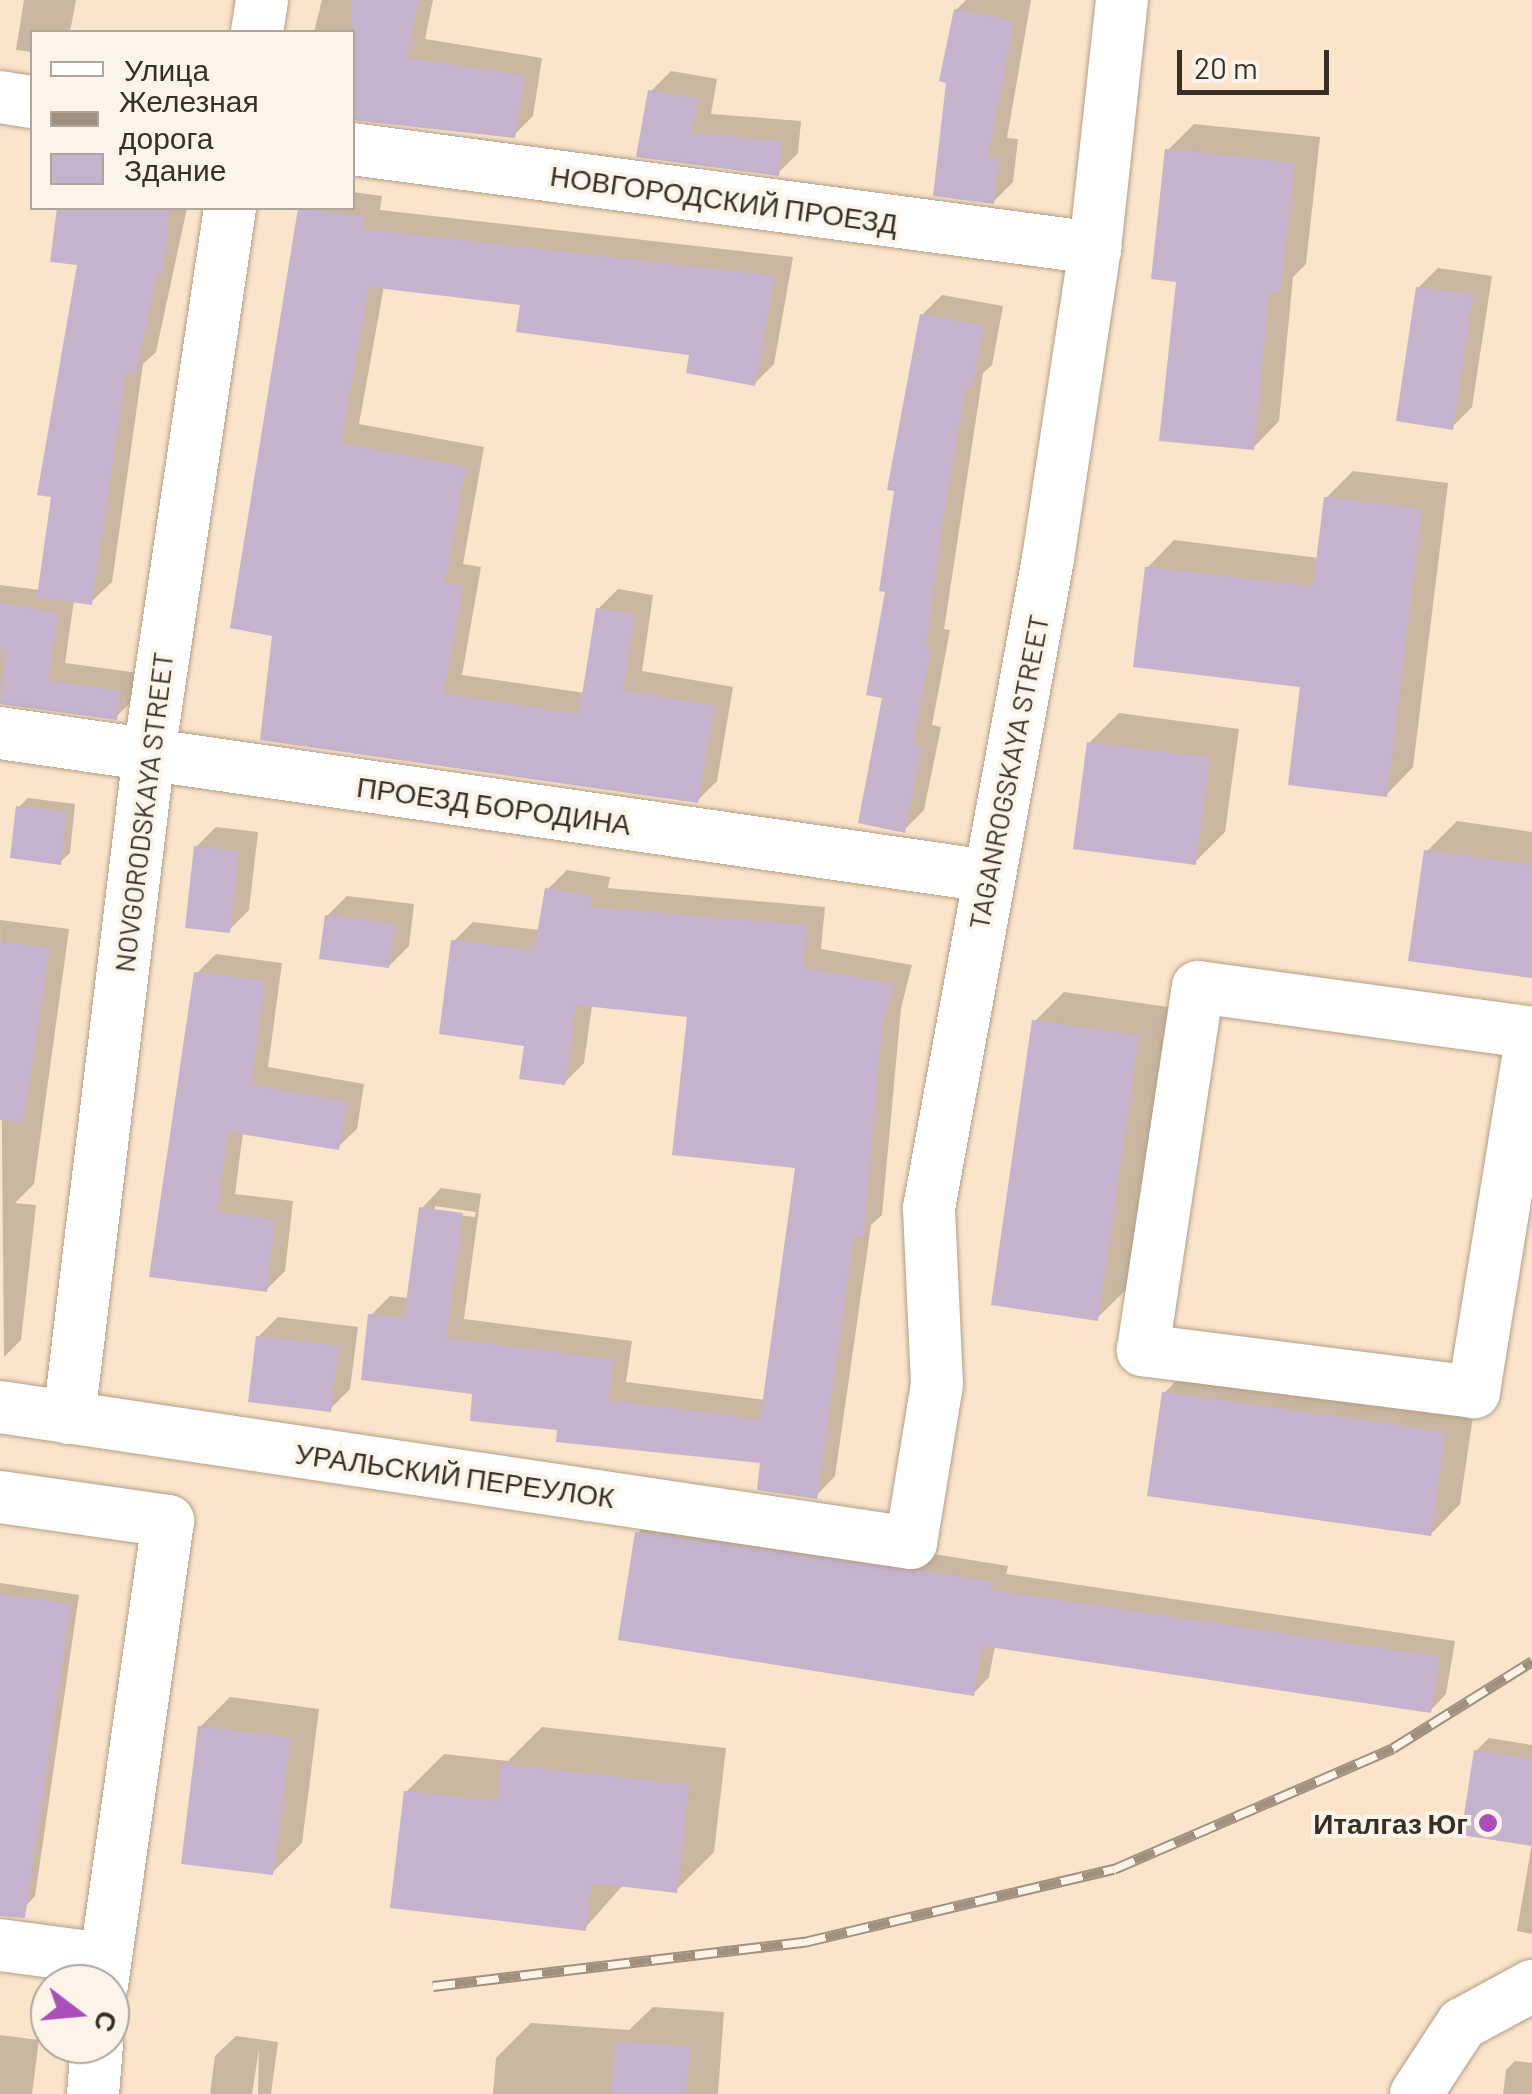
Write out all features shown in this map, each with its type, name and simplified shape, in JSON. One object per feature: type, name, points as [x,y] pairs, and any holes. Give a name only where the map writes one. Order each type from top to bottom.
[{"type":"street","points":[[256,30],[262,0]]},
{"type":"street","name":"TAGANROGSKAYA STREET","points":[[911,1542],[936,1385],[929,1208],[1048,559],[1095,248],[1122,0]]},
{"type":"street","points":[[0,96],[30,102]]},
{"type":"street","name":"НОВГОРОДСКИЙ ПРОЕЗД","points":[[355,149],[1095,248]]},
{"type":"street","name":"NOVGORODSKAYA STREET","points":[[69,1418],[149,754],[230,210]]},
{"type":"street","name":"ПРОЕЗД БОРОДИНА","points":[[0,733],[988,876]]},
{"type":"street","points":[[1198,987],[1532,1033],[1474,1392],[1143,1350],[1198,987]]},
{"type":"street","name":"УРАЛЬСКИЙ ПЕРЕУЛОК","points":[[0,1407],[911,1542]]},
{"type":"street","points":[[0,1497],[168,1521],[103,1964]]},
{"type":"street","points":[[0,1945],[72,1964]]},
{"type":"street","points":[[1416,2094],[1462,2024],[1532,1986]]},
{"type":"street","points":[[93,2094],[95,2064]]},
{"type":"building","points":[[352,0],[419,0],[407,58],[525,76],[515,138],[355,120]]},
{"type":"building","points":[[954,9],[1014,21],[988,157],[999,158],[994,204],[933,196],[946,83],[939,81]]},
{"type":"building","points":[[648,90],[698,99],[692,133],[782,141],[779,176],[636,157]]},
{"type":"building","points":[[1165,149],[1295,163],[1280,293],[1269,292],[1254,450],[1159,441],[1176,282],[1151,279]]},
{"type":"building","points":[[57,210],[170,210],[163,274],[157,273],[136,375],[126,373],[92,605],[37,597],[51,497],[37,495],[77,265],[50,262]]},
{"type":"building","points":[[298,210],[364,216],[362,229],[775,276],[755,386],[686,373],[689,355],[516,332],[520,305],[369,287],[341,443],[466,467],[445,583],[463,586],[444,694],[579,714],[596,608],[635,614],[623,690],[715,706],[698,803],[260,740],[272,636],[230,628]]},
{"type":"building","points":[[1416,287],[1473,295],[1453,430],[1396,421]]},
{"type":"building","points":[[920,314],[984,326],[972,388],[966,386],[940,538],[926,649],[931,650],[913,744],[922,746],[905,833],[858,823],[882,698],[866,695],[885,592],[879,591],[894,491],[887,490]]},
{"type":"building","points":[[1324,497],[1422,509],[1387,797],[1288,785],[1300,687],[1133,667],[1145,567],[1313,586]]},
{"type":"building","points":[[0,603],[58,613],[48,681],[121,691],[117,720],[0,704],[6,649],[0,648]]},
{"type":"building","points":[[1087,742],[1210,758],[1196,865],[1073,849]]},
{"type":"building","points":[[16,806],[67,812],[61,865],[10,858]]},
{"type":"building","points":[[194,846],[239,851],[230,933],[185,928]]},
{"type":"building","points":[[1424,850],[1532,865],[1532,978],[1408,961]]},
{"type":"building","points":[[545,888],[592,896],[590,907],[807,925],[803,968],[894,984],[882,1029],[863,1237],[854,1236],[817,1499],[757,1490],[760,1463],[556,1442],[557,1430],[470,1421],[472,1394],[361,1380],[368,1314],[404,1318],[419,1207],[463,1213],[446,1338],[614,1360],[608,1400],[760,1420],[795,1168],[672,1155],[687,1017],[576,1005],[565,1085],[519,1079],[524,1046],[439,1034],[451,940],[534,951]]},
{"type":"building","points":[[325,915],[395,924],[389,968],[319,959]]},
{"type":"building","points":[[0,942],[50,948],[23,1122],[0,1120]]},
{"type":"building","points":[[194,972],[265,981],[251,1085],[347,1102],[339,1150],[228,1132],[217,1212],[275,1220],[267,1292],[149,1277]]},
{"type":"building","points":[[1032,1020],[1139,1036],[1098,1321],[991,1305]]},
{"type":"building","points":[[256,1336],[339,1346],[331,1412],[248,1402]]},
{"type":"building","points":[[1162,1392],[1446,1432],[1431,1536],[1147,1496]]},
{"type":"building","points":[[635,1532],[923,1571],[993,1582],[991,1590],[1440,1657],[1431,1713],[982,1646],[974,1696],[618,1640]]},
{"type":"building","points":[[0,1594],[71,1604],[25,1918],[0,1916]]},
{"type":"building","points":[[198,1726],[291,1738],[273,1875],[181,1864]]},
{"type":"building","points":[[1474,1750],[1532,1759],[1532,1846],[1461,1835]]},
{"type":"building","points":[[501,1764],[689,1785],[677,1893],[592,1883],[586,1931],[390,1908],[404,1791],[497,1801]]},
{"type":"building","points":[[615,2041],[690,2047],[686,2094],[611,2094]]},
{"type":"railway","points":[[433,1986],[804,1942],[1114,1869],[1393,1748],[1532,1661]]},
{"type":"place","name":"Италгаз Юг","points":[[1488,1823]]}]
